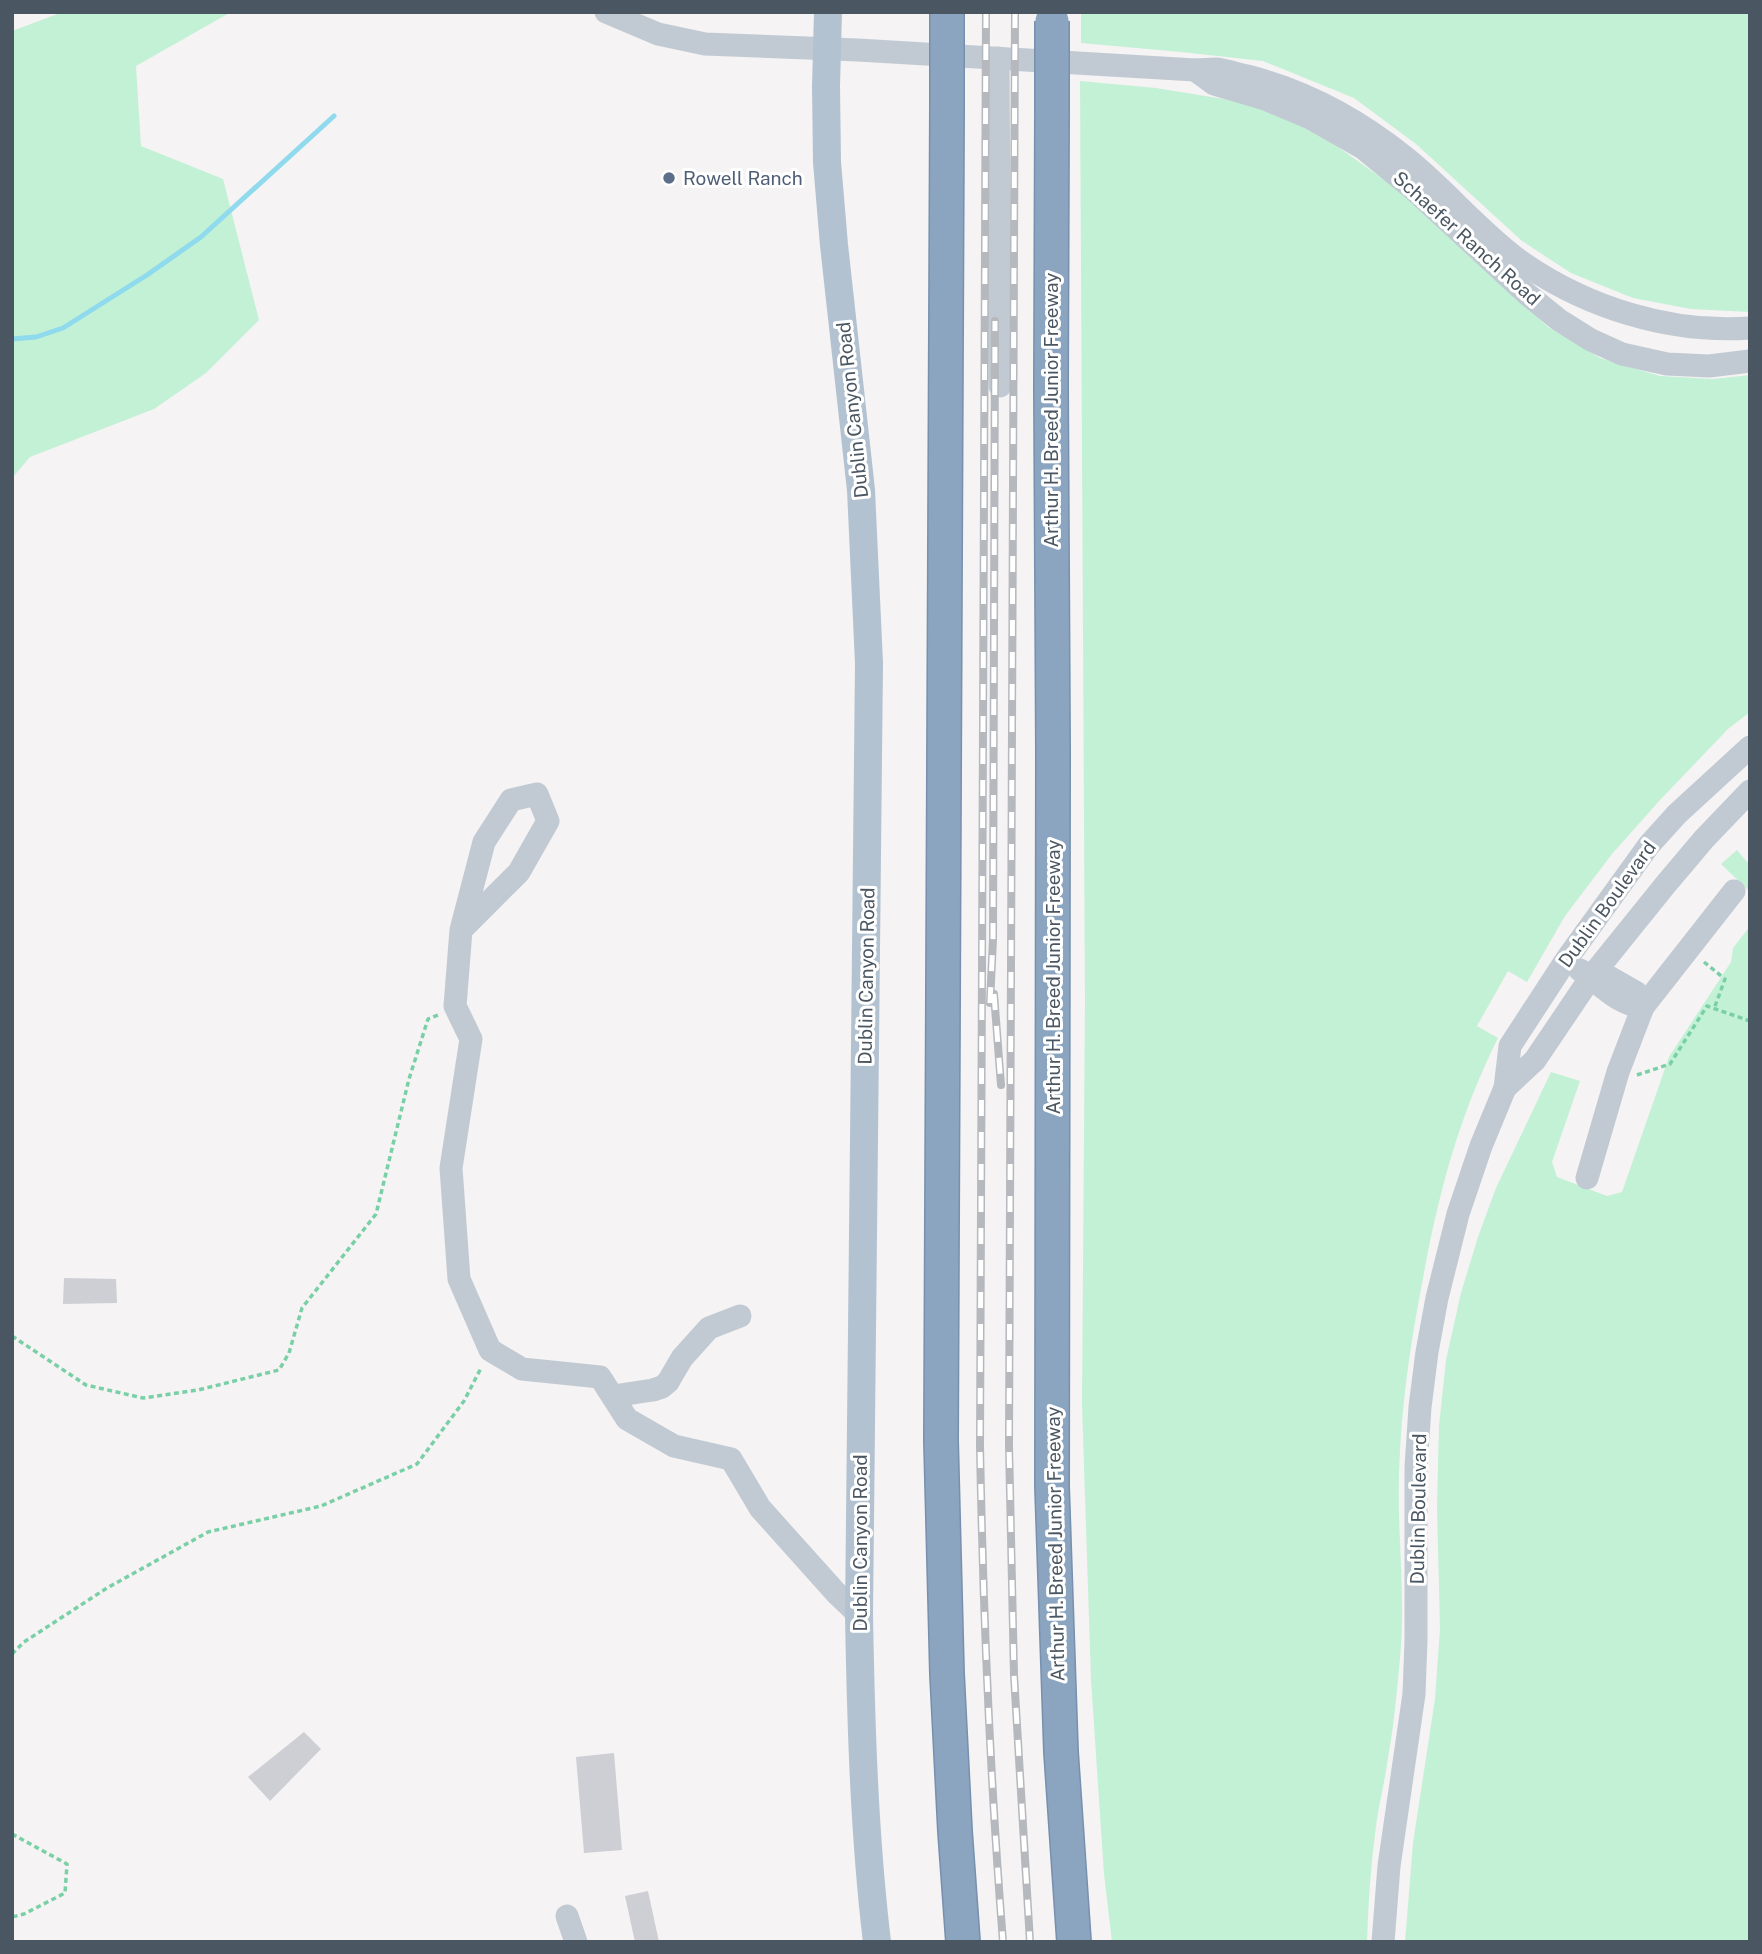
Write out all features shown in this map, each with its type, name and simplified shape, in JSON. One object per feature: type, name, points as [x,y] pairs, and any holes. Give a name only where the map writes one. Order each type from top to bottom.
[{"type":"highway","points":[[947,13],[941,1440],[947,1688],[964,1942]]},
{"type":"highway","name":"Arthur H. Breed Junior Freeway","points":[[1052,17],[1052,1459],[1060,1726],[1074,1942]]},
{"type":"main road","name":"Dublin Canyon Road","points":[[828,12],[826,136],[829,189],[861,490],[869,663],[859,1615],[862,1753],[870,1883],[877,1942]]},
{"type":"street","name":"Schaefer Ranch Road","points":[[606,12],[643,30],[689,42],[1195,70],[1217,69],[1268,81],[1312,98],[1365,127],[1407,159],[1492,238],[1521,261],[1562,287],[1636,317],[1687,326],[1750,328]]},
{"type":"street","points":[[998,58],[999,386]]},
{"type":"street","name":"Schaefer Ranch Road","points":[[1195,70],[1214,84],[1265,99],[1310,118],[1363,148],[1412,188],[1528,295],[1559,320],[1591,340],[1622,354],[1667,364],[1709,366],[1750,360]]},
{"type":"street","name":"Dublin Boulevard","points":[[1383,1942],[1389,1866],[1414,1694],[1416,1467],[1423,1379],[1437,1298],[1451,1241],[1481,1146],[1505,1088],[1510,1046],[1566,960],[1649,845],[1721,772],[1749,750]]},
{"type":"street","points":[[1721,772],[1748,796]]},
{"type":"street","points":[[461,930],[519,872],[548,821],[537,794],[511,800],[484,842],[461,930],[456,1006],[471,1039],[451,1168],[459,1279],[490,1350],[522,1369],[600,1377],[627,1419],[674,1446],[732,1459],[760,1508],[859,1615]]},
{"type":"street","name":"Dublin Boulevard","points":[[1505,1088],[1535,1060],[1591,977],[1704,839],[1748,796]]},
{"type":"street","points":[[1587,1178],[1615,1082],[1643,1007],[1734,891]]},
{"type":"street","points":[[1566,960],[1591,977],[1609,977],[1637,993],[1643,1007]]},
{"type":"street","points":[[613,1396],[662,1387],[709,1328],[740,1316]]},
{"type":"street","points":[[567,1916],[576,1942]]},
{"type":"path","points":[[1689,949],[1725,979],[1714,1009]]},
{"type":"path","points":[[12,1336],[86,1385],[143,1398],[198,1390],[279,1370],[289,1353],[302,1308],[376,1214],[409,1079],[428,1018],[456,1006]]},
{"type":"path","points":[[1615,1082],[1670,1064],[1707,1006],[1750,1021]]},
{"type":"path","points":[[12,1654],[24,1642],[107,1588],[208,1532],[321,1506],[417,1464],[464,1401],[490,1350]]},
{"type":"path","points":[[12,1834],[67,1864],[65,1893],[24,1914],[12,1917]]},
{"type":"green space","points":[[63,12],[231,12],[136,66],[141,146],[223,179],[259,320],[206,373],[154,409],[30,457],[12,478],[12,31]]},
{"type":"green space","points":[[1081,12],[1750,12],[1750,312],[1691,309],[1633,298],[1571,273],[1522,241],[1416,144],[1354,98],[1263,61],[1081,43]]},
{"type":"green space","points":[[1080,81],[1156,88],[1242,102],[1294,122],[1338,147],[1397,189],[1548,327],[1600,358],[1660,376],[1713,379],[1750,375],[1750,712],[1728,729],[1612,854],[1565,916],[1527,982],[1508,971],[1477,1026],[1498,1038],[1471,1099],[1450,1160],[1434,1223],[1406,1381],[1399,1473],[1402,1635],[1392,1733],[1374,1840],[1367,1942],[1112,1942],[1104,1874],[1091,1680],[1082,1404],[1085,1002]]},
{"type":"green space","points":[[1737,850],[1747,862],[1750,860],[1750,892],[1721,864]]},
{"type":"green space","points":[[1750,926],[1750,1942],[1405,1942],[1413,1843],[1435,1699],[1440,1629],[1437,1506],[1439,1426],[1446,1360],[1461,1293],[1478,1237],[1496,1188],[1551,1072],[1580,1081],[1552,1162],[1557,1177],[1607,1196],[1622,1192],[1669,1057],[1731,962],[1733,948]]},
{"type":"building","points":[[64,1278],[116,1279],[117,1303],[63,1304]]},
{"type":"building","points":[[304,1732],[321,1749],[270,1801],[248,1777]]},
{"type":"building","points":[[614,1753],[622,1850],[584,1853],[576,1757]]},
{"type":"building","points":[[648,1891],[659,1942],[635,1942],[625,1896]]},
{"type":"waterway","points":[[12,339],[36,337],[63,328],[147,275],[201,237],[334,116]]},
{"type":"railway","points":[[986,12],[980,1446],[988,1694],[1003,1942]]},
{"type":"railway","points":[[1015,12],[1009,1445],[1014,1675],[1030,1942]]},
{"type":"railway","points":[[990,1003],[993,939],[995,321]]},
{"type":"railway","points":[[994,994],[1001,1085]]},
{"type":"place","name":"Rowell Ranch","points":[[669,178]]}]
